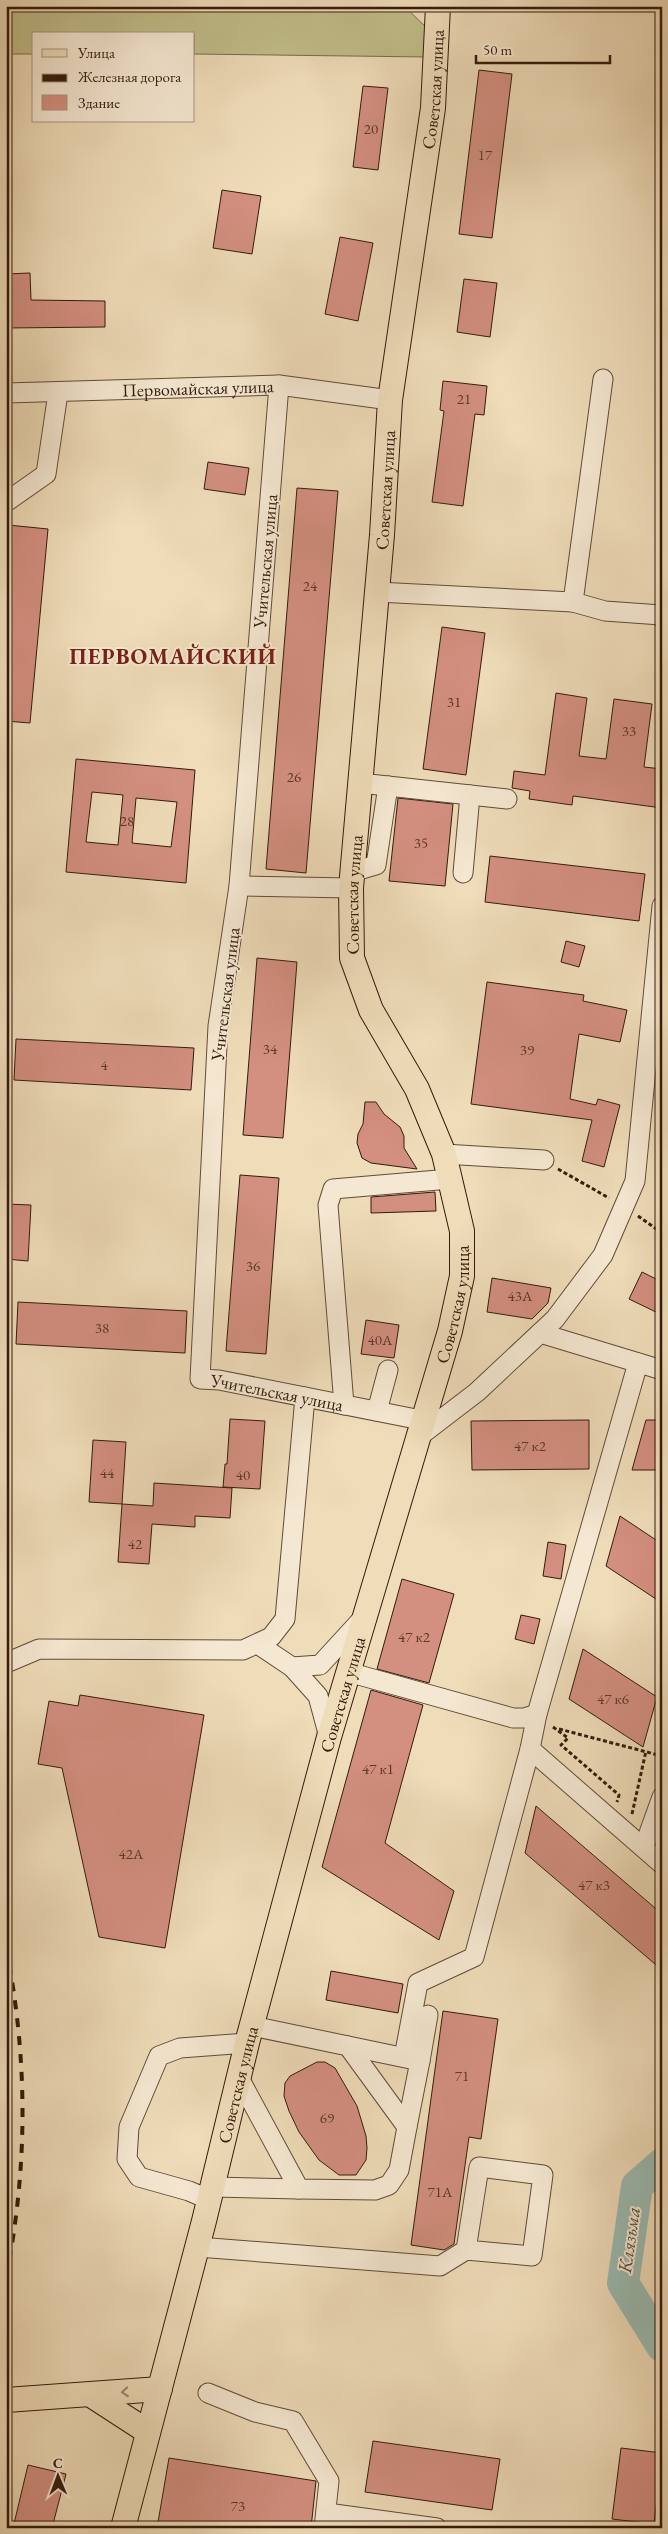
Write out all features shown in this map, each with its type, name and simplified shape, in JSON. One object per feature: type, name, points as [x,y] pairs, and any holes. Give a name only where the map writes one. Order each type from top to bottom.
[{"type":"main road","name":"Советская улица","points":[[123,2528],[198,2247],[249,2034],[329,1736],[419,1429],[450,1331],[462,1276],[462,1231],[444,1154],[417,1089],[371,1010],[352,958],[352,880],[377,592],[390,400],[433,108],[438,6]]},
{"type":"main road","points":[[6,2400],[160,2389]]},
{"type":"main road","points":[[91,2395],[148,2432]]},
{"type":"street","points":[[573,602],[603,379]]},
{"type":"street","name":"Первомайская улица","points":[[6,393],[58,393],[279,385],[390,400]]},
{"type":"street","name":"Учительская улица","points":[[279,385],[239,886],[218,1026],[200,1379],[219,1380],[377,1411],[419,1429]]},
{"type":"street","points":[[6,502],[46,474],[58,393]]},
{"type":"street","points":[[377,592],[573,602],[605,612],[660,615],[662,618]]},
{"type":"street","points":[[360,783],[507,799]]},
{"type":"street","points":[[239,886],[352,880],[376,865],[388,786]]},
{"type":"street","points":[[463,873],[470,795]]},
{"type":"street","points":[[419,1429],[477,1392],[540,1333],[554,1319],[603,1255],[635,1181],[662,906]]},
{"type":"street","points":[[444,1154],[544,1160]]},
{"type":"street","points":[[344,1404],[328,1205],[333,1189],[450,1179]]},
{"type":"street","points":[[540,1333],[662,1370]]},
{"type":"street","points":[[412,2059],[348,2046],[249,2034],[180,2048],[159,2056],[129,2127],[127,2159],[138,2177],[189,2191],[211,2193],[299,2189],[375,2190],[389,2185],[399,2170],[407,2127],[418,1983],[474,1957],[530,1749],[537,1714],[638,1363]]},
{"type":"street","points":[[377,1411],[388,1370]]},
{"type":"street","points":[[6,1663],[38,1649],[243,1650],[271,1637],[285,1619],[305,1397]]},
{"type":"street","points":[[292,1667],[320,1665],[365,1616]]},
{"type":"street","points":[[259,1644],[292,1667],[318,1696],[329,1736]]},
{"type":"street","points":[[348,1672],[513,1718],[524,1718],[537,1714]]},
{"type":"street","points":[[530,1749],[628,1829],[662,1864]]},
{"type":"street","points":[[644,1847],[662,1797]]},
{"type":"street","points":[[412,2059],[428,2015]]},
{"type":"street","points":[[348,2046],[407,2127]]},
{"type":"street","points":[[238,2078],[299,2189]]},
{"type":"street","points":[[198,2247],[440,2266],[466,2250],[532,2256],[543,2175],[479,2166],[466,2250]]},
{"type":"street","points":[[208,2393],[255,2412],[293,2420],[329,2481],[325,2521],[437,2528]]},
{"type":"path","points":[[544,1160],[623,1206],[662,1233]]},
{"type":"path","points":[[537,1714],[568,1738],[561,1745],[619,1795],[614,1811],[628,1829]]},
{"type":"path","points":[[556,1729],[662,1756]]},
{"type":"path","points":[[628,1829],[646,1751]]},
{"type":"shaded area","points":[[6,6],[404,6],[430,31],[428,57],[195,54],[195,32],[32,32],[32,54],[6,54]]},
{"type":"building","points":[[479,70],[512,74],[492,238],[459,234]]},
{"type":"building","points":[[363,86],[388,88],[378,170],[353,167]]},
{"type":"building","points":[[222,190],[261,196],[252,254],[213,248]]},
{"type":"building","points":[[340,237],[373,243],[358,321],[325,314]]},
{"type":"building","points":[[30,273],[31,300],[105,301],[105,327],[6,328],[6,274]]},
{"type":"building","points":[[464,279],[497,283],[490,337],[457,332]]},
{"type":"building","points":[[443,381],[487,386],[484,415],[475,414],[463,506],[432,502],[444,411],[440,410]]},
{"type":"building","points":[[208,462],[249,468],[245,495],[204,489]]},
{"type":"building","points":[[297,488],[338,491],[306,873],[266,869]]},
{"type":"building","points":[[8,525],[48,529],[30,723],[6,721]]},
{"type":"building","points":[[442,627],[485,633],[466,775],[423,769]]},
{"type":"building","points":[[556,693],[587,698],[579,756],[606,759],[614,699],[652,704],[644,767],[662,769],[662,808],[573,796],[572,805],[529,799],[530,791],[512,788],[514,771],[545,775]]},
{"type":"building","points":[[76,759],[195,770],[186,883],[66,872]],"holes":[[[92,792],[123,795],[118,845],[86,842]],[[136,798],[177,802],[171,847],[132,843]]]},
{"type":"building","points":[[398,798],[453,804],[445,886],[389,881]]},
{"type":"building","points":[[490,856],[645,874],[639,921],[485,902]]},
{"type":"building","points":[[566,941],[585,946],[579,967],[561,962]]},
{"type":"building","points":[[257,958],[297,962],[283,1138],[243,1135]]},
{"type":"building","points":[[487,982],[584,995],[583,1001],[627,1010],[620,1042],[579,1034],[570,1099],[596,1105],[598,1099],[620,1105],[604,1167],[582,1161],[592,1120],[471,1104]]},
{"type":"building","points":[[16,1039],[194,1048],[191,1090],[14,1080]]},
{"type":"building","points":[[365,1102],[376,1102],[384,1114],[400,1127],[404,1136],[404,1148],[417,1169],[371,1163],[362,1158],[357,1143],[358,1134],[363,1124]]},
{"type":"building","points":[[240,1175],[279,1178],[266,1354],[226,1351]]},
{"type":"building","points":[[435,1192],[436,1211],[371,1213],[371,1197]]},
{"type":"building","points":[[6,1204],[31,1205],[28,1261],[6,1259]]},
{"type":"building","points":[[642,1272],[662,1282],[662,1305],[658,1313],[629,1299]]},
{"type":"building","points":[[492,1278],[551,1288],[548,1303],[532,1319],[487,1312]]},
{"type":"building","points":[[18,1302],[187,1311],[185,1353],[16,1344]]},
{"type":"building","points":[[366,1320],[399,1325],[394,1358],[361,1354]]},
{"type":"building","points":[[230,1419],[265,1421],[260,1489],[223,1487],[225,1464],[227,1464]]},
{"type":"building","points":[[589,1420],[589,1469],[472,1470],[471,1421]]},
{"type":"building","points":[[646,1420],[662,1420],[662,1470],[632,1470]]},
{"type":"building","points":[[93,1440],[126,1442],[122,1504],[89,1502]]},
{"type":"building","points":[[154,1483],[232,1488],[230,1518],[195,1516],[195,1527],[152,1524],[149,1564],[118,1562],[122,1504],[153,1506]]},
{"type":"building","points":[[620,1516],[662,1544],[662,1603],[606,1566]]},
{"type":"building","points":[[548,1542],[566,1545],[561,1579],[543,1576]]},
{"type":"building","points":[[402,1579],[454,1594],[429,1683],[377,1669]]},
{"type":"building","points":[[521,1615],[540,1619],[534,1644],[515,1639]]},
{"type":"building","points":[[583,1649],[657,1697],[643,1747],[569,1699]]},
{"type":"building","points":[[371,1690],[423,1705],[385,1843],[454,1891],[439,1940],[322,1867]]},
{"type":"building","points":[[80,1695],[204,1715],[165,1948],[99,1937],[62,1768],[38,1764],[49,1701],[78,1706]]},
{"type":"building","points":[[536,1806],[662,1914],[662,1970],[525,1853]]},
{"type":"building","points":[[331,1971],[403,1984],[398,2013],[326,2000]]},
{"type":"building","points":[[443,2011],[498,2019],[481,2139],[469,2137],[454,2244],[444,2250],[411,2245]]},
{"type":"building","points":[[317,2062],[325,2062],[335,2068],[357,2106],[366,2136],[367,2148],[366,2160],[356,2175],[339,2175],[319,2160],[299,2132],[289,2111],[284,2096],[285,2083],[290,2076]]},
{"type":"building","points":[[373,2441],[500,2459],[492,2510],[365,2492]]},
{"type":"building","points":[[621,2448],[662,2453],[654,2524],[612,2519]]},
{"type":"building","points":[[169,2458],[316,2481],[311,2528],[157,2528]]},
{"type":"building","points":[[28,2465],[66,2474],[52,2528],[13,2528]]},
{"type":"waterway","name":"Клязьма","points":[[662,2164],[637,2186],[623,2283],[662,2346]]},
{"type":"railway","points":[[6,1947],[18,2030],[22,2112],[18,2195],[6,2278]]},
{"type":"district","name":"ПЕРВОМАЙСКИЙ","points":[[173,656]]}]
